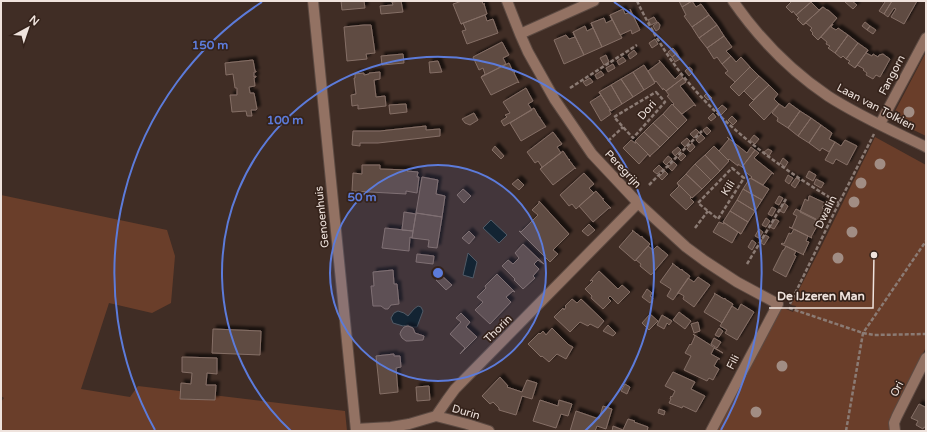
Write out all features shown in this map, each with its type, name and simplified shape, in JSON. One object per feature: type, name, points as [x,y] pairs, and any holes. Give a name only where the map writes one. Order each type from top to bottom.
[{"type":"street","name":"Genoenhuis","points":[[313,1],[356,430]]},
{"type":"street","name":"Peregrijn","points":[[507,1],[528,52],[558,107],[592,154],[638,203],[682,243],[705,261],[737,282],[778,304]]},
{"type":"street","points":[[520,34],[594,1]]},
{"type":"street","name":"Laan van Tolkien","points":[[732,1],[762,38],[798,73],[827,95],[848,108],[926,147]]},
{"type":"street","name":"Fangorn","points":[[880,124],[926,38]]},
{"type":"street","name":"Thorin","points":[[436,416],[455,390],[638,203]]},
{"type":"street","name":"Fili","points":[[711,431],[778,304]]},
{"type":"street","name":"Ori","points":[[895,431],[894,423],[926,358]]},
{"type":"street","points":[[356,430],[409,424],[436,416]]},
{"type":"street","name":"Durin","points":[[436,416],[489,431]]},
{"type":"path","points":[[637,1],[669,57],[708,104],[769,158],[839,203]]},
{"type":"path","points":[[570,88],[637,46]]},
{"type":"path","name":"Dori","points":[[656,92],[665,102],[633,138],[623,127],[614,117],[656,92]]},
{"type":"path","name":"Dwalin","points":[[863,333],[788,308],[839,203],[880,124]]},
{"type":"path","points":[[608,141],[623,127]]},
{"type":"path","points":[[650,185],[702,132]]},
{"type":"path","name":"Kili","points":[[732,168],[744,178],[718,219],[708,211],[698,203],[732,168]]},
{"type":"path","points":[[747,264],[786,199]]},
{"type":"path","points":[[695,228],[708,211]]},
{"type":"path","points":[[846,431],[863,333],[926,241]]},
{"type":"path","points":[[863,333],[874,335],[926,334]]},
{"type":"shaded area","points":[[926,52],[926,136],[891,119]]},
{"type":"shaded area","points":[[875,137],[926,165],[926,347],[890,424],[889,431],[717,431],[779,306],[793,312],[796,306],[791,305]]},
{"type":"shaded area","points":[[1,195],[167,230],[175,256],[171,303],[152,313],[109,303],[81,389],[130,397],[138,386],[345,411],[347,431],[1,431],[1,402],[4,398],[1,396]]},
{"type":"shaded area","points":[[491,220],[507,235],[499,243],[483,228]]},
{"type":"shaded area","points":[[468,253],[477,262],[473,278],[463,275]]},
{"type":"shaded area","points":[[418,306],[421,307],[423,311],[417,327],[408,325],[403,326],[393,323],[391,318],[394,313],[398,311],[408,316]]},
{"type":"building","points":[[341,1],[364,1],[365,8],[342,10]]},
{"type":"building","points":[[401,1],[403,12],[381,14],[380,6],[393,5],[392,2]]},
{"type":"building","points":[[462,1],[482,1],[487,14],[461,24],[453,4]]},
{"type":"building","points":[[679,1],[692,1],[682,7]]},
{"type":"building","points":[[692,1],[696,7],[701,4],[709,15],[692,27],[684,16],[686,15],[682,7]]},
{"type":"building","points":[[792,1],[811,2],[796,15],[793,11],[792,13],[786,7]]},
{"type":"building","points":[[852,1],[857,5],[853,9],[845,2]]},
{"type":"building","points":[[884,1],[892,1],[884,14],[879,11],[885,2]]},
{"type":"building","points":[[892,1],[917,1],[904,24],[891,17],[896,9],[894,8],[888,17],[884,14]]},
{"type":"building","points":[[811,2],[819,10],[823,7],[803,25],[797,19],[799,18],[796,15]]},
{"type":"building","points":[[823,7],[837,18],[818,40],[810,30],[812,28],[806,23],[803,25]]},
{"type":"building","points":[[623,9],[625,14],[631,12],[630,9],[640,30],[632,34],[631,30],[620,35],[610,15]]},
{"type":"building","points":[[485,15],[487,21],[493,19],[498,33],[467,44],[462,31],[466,30],[463,23]]},
{"type":"building","points":[[610,15],[622,38],[602,47],[591,23],[604,18],[606,23],[612,20]]},
{"type":"building","points":[[709,15],[717,25],[699,38],[692,27]]},
{"type":"building","points":[[654,17],[657,22],[651,25],[648,20]]},
{"type":"building","points":[[658,22],[660,25],[659,29],[656,31],[653,26]]},
{"type":"building","points":[[865,22],[870,26],[867,30],[862,26]]},
{"type":"building","points":[[591,23],[602,47],[584,55],[573,32],[585,26],[587,31],[593,28]]},
{"type":"building","points":[[833,24],[831,27],[836,30],[838,28],[848,35],[835,53],[828,48],[830,46],[826,44],[827,42],[821,37],[818,40]]},
{"type":"building","points":[[371,25],[375,53],[366,54],[367,59],[347,61],[344,27]]},
{"type":"building","points":[[717,25],[724,36],[707,48],[699,38]]},
{"type":"building","points":[[870,26],[876,30],[873,34],[867,30]]},
{"type":"building","points":[[573,32],[584,55],[564,64],[554,40],[566,35],[569,39],[575,37]]},
{"type":"building","points":[[848,35],[858,43],[846,59],[843,56],[841,58],[835,53]]},
{"type":"building","points":[[724,36],[732,47],[726,51],[731,56],[722,64],[717,57],[714,59],[707,48]]},
{"type":"building","points":[[655,39],[658,44],[652,48],[649,43]]},
{"type":"building","points":[[502,42],[509,55],[503,58],[506,64],[481,77],[485,74],[483,68],[479,70],[473,57]]},
{"type":"building","points":[[858,43],[868,50],[855,68],[848,63],[850,61],[846,59]]},
{"type":"building","points":[[673,48],[677,53],[672,57],[668,52]]},
{"type":"building","points":[[634,50],[637,54],[630,59],[628,55]]},
{"type":"building","points":[[868,50],[866,53],[872,56],[873,54],[878,57],[879,55],[883,54],[890,59],[880,77],[876,75],[873,79],[866,75],[867,73],[863,70],[864,69],[857,65]]},
{"type":"building","points":[[677,53],[680,59],[675,62],[672,57]]},
{"type":"building","points":[[403,54],[404,63],[382,65],[381,56]]},
{"type":"building","points":[[606,55],[609,62],[604,65],[600,58]]},
{"type":"building","points":[[731,56],[736,62],[741,57],[750,67],[735,82],[725,73],[728,71],[722,64]]},
{"type":"building","points":[[623,57],[626,61],[619,65],[617,61]]},
{"type":"building","points":[[253,60],[256,71],[254,72],[254,77],[256,76],[254,78],[255,86],[249,87],[250,93],[254,93],[257,109],[251,110],[252,116],[247,116],[246,111],[232,112],[230,95],[237,95],[237,88],[235,88],[233,74],[226,75],[225,63]]},
{"type":"building","points":[[659,60],[675,79],[680,74],[683,78],[666,91],[663,88],[663,90],[656,81],[655,82],[648,71],[660,62]]},
{"type":"building","points":[[438,61],[442,72],[430,73],[429,62]]},
{"type":"building","points":[[509,63],[513,72],[515,72],[514,73],[519,83],[518,82],[491,95],[481,77]]},
{"type":"building","points":[[613,64],[615,68],[608,72],[606,68]]},
{"type":"building","points":[[644,65],[655,83],[644,90],[633,72]]},
{"type":"building","points":[[689,67],[692,69],[692,73],[689,76],[685,71]]},
{"type":"building","points":[[750,67],[759,76],[739,96],[730,87]]},
{"type":"building","points":[[601,71],[604,75],[597,79],[595,75]]},
{"type":"building","points":[[380,72],[380,79],[374,80],[376,97],[385,96],[386,106],[358,109],[358,105],[352,106],[351,95],[356,94],[355,74],[364,73],[364,75]]},
{"type":"building","points":[[633,72],[644,90],[633,97],[621,79]]},
{"type":"building","points":[[759,76],[769,85],[753,100],[744,91]]},
{"type":"building","points":[[590,78],[593,82],[586,86],[583,82]]},
{"type":"building","points":[[683,78],[686,82],[680,86],[696,106],[694,105],[682,114],[673,105],[674,104],[667,96],[669,95],[666,91]]},
{"type":"building","points":[[621,79],[633,97],[622,104],[611,85]]},
{"type":"building","points":[[611,85],[622,104],[611,111],[599,92]]},
{"type":"building","points":[[769,85],[778,94],[774,99],[779,104],[764,120],[749,105]]},
{"type":"building","points":[[526,88],[533,101],[528,104],[532,110],[504,126],[501,121],[507,117],[505,115],[510,113],[503,102]]},
{"type":"building","points":[[707,93],[712,98],[708,100],[704,96]]},
{"type":"building","points":[[601,95],[610,109],[611,114],[601,121],[590,102]]},
{"type":"building","points":[[789,103],[800,111],[788,128],[777,121],[778,118],[772,113],[779,104],[785,108]]},
{"type":"building","points":[[406,104],[407,112],[390,114],[389,105]]},
{"type":"building","points":[[672,104],[687,120],[678,129],[663,114]]},
{"type":"building","points":[[722,105],[727,109],[721,115],[716,111]]},
{"type":"building","points":[[534,108],[546,127],[521,141],[510,123]]},
{"type":"building","points":[[800,111],[811,118],[798,136],[788,128]]},
{"type":"building","points":[[474,113],[478,120],[470,125],[465,123],[462,119]]},
{"type":"building","points":[[713,113],[716,117],[711,121],[708,118]]},
{"type":"building","points":[[663,114],[678,129],[669,138],[653,123]]},
{"type":"building","points":[[732,116],[737,121],[733,125],[728,120]]},
{"type":"building","points":[[811,118],[821,125],[809,143],[798,136]]},
{"type":"building","points":[[653,123],[669,138],[660,147],[644,132]]},
{"type":"building","points":[[821,125],[832,133],[829,139],[835,142],[829,152],[822,148],[820,151],[809,143]]},
{"type":"building","points":[[426,126],[426,130],[440,129],[440,136],[378,143],[360,143],[360,146],[352,145],[353,131],[380,131]]},
{"type":"building","points":[[707,127],[711,131],[707,135],[703,130]]},
{"type":"building","points":[[696,129],[699,132],[694,138],[690,134]]},
{"type":"building","points":[[553,132],[562,144],[557,147],[561,153],[540,169],[542,167],[538,161],[535,163],[527,152]]},
{"type":"building","points":[[644,132],[660,147],[650,156],[635,141]]},
{"type":"building","points":[[701,134],[705,138],[699,143],[696,140]]},
{"type":"building","points":[[754,135],[759,139],[755,144],[750,140]]},
{"type":"building","points":[[727,137],[747,153],[751,147],[755,150],[742,167],[738,164],[738,166],[729,159],[728,160],[719,151],[729,139]]},
{"type":"building","points":[[687,138],[690,141],[685,147],[681,143]]},
{"type":"building","points":[[631,140],[636,143],[635,141],[648,154],[639,164],[623,148]]},
{"type":"building","points":[[845,140],[857,146],[847,165],[836,159],[833,164],[825,160],[835,142],[841,146]]},
{"type":"building","points":[[692,143],[695,147],[690,152],[687,149]]},
{"type":"building","points":[[495,146],[504,156],[501,159],[492,150]]},
{"type":"building","points":[[714,146],[729,161],[720,171],[705,155]]},
{"type":"building","points":[[678,147],[681,150],[675,156],[672,152]]},
{"type":"building","points":[[768,149],[772,151],[769,156],[764,152]]},
{"type":"building","points":[[755,150],[759,153],[754,158],[774,174],[772,173],[763,185],[751,178],[752,177],[744,171],[745,170],[742,167]]},
{"type":"building","points":[[563,151],[576,169],[575,168],[553,185],[540,169]]},
{"type":"building","points":[[683,153],[686,156],[681,161],[678,158]]},
{"type":"building","points":[[705,155],[720,171],[711,180],[695,164]]},
{"type":"building","points":[[668,156],[672,159],[666,165],[663,162]]},
{"type":"building","points":[[783,158],[788,162],[785,167],[780,163]]},
{"type":"building","points":[[674,162],[677,165],[672,171],[668,167]]},
{"type":"building","points":[[695,164],[711,180],[702,189],[686,174]]},
{"type":"building","points":[[362,165],[380,165],[380,169],[408,170],[407,171],[418,172],[417,177],[419,177],[417,193],[406,191],[406,194],[352,191],[353,173],[362,174]]},
{"type":"building","points":[[659,165],[663,169],[657,174],[653,171]]},
{"type":"building","points":[[665,171],[668,174],[662,180],[659,177]]},
{"type":"building","points":[[809,171],[816,175],[813,181],[806,177]]},
{"type":"building","points":[[584,173],[594,184],[589,188],[594,193],[576,209],[572,204],[569,206],[560,195]]},
{"type":"building","points":[[686,174],[702,189],[692,198],[677,183]]},
{"type":"building","points":[[788,175],[793,178],[789,184],[785,181]]},
{"type":"building","points":[[422,177],[438,180],[436,194],[445,196],[442,217],[416,213]]},
{"type":"building","points":[[750,178],[769,189],[762,200],[743,189]]},
{"type":"building","points":[[796,178],[800,180],[795,188],[791,185]]},
{"type":"building","points":[[518,179],[524,185],[519,190],[512,184]]},
{"type":"building","points":[[816,179],[824,183],[821,188],[814,184]]},
{"type":"building","points":[[677,183],[694,202],[686,210],[670,195],[679,186]]},
{"type":"building","points":[[463,189],[471,196],[464,203],[457,195]]},
{"type":"building","points":[[743,189],[762,200],[755,211],[737,200]]},
{"type":"building","points":[[596,191],[611,208],[609,208],[593,222],[579,206]]},
{"type":"building","points":[[779,196],[783,198],[779,205],[775,203]]},
{"type":"building","points":[[809,196],[825,203],[822,208],[825,209],[819,220],[820,222],[800,212],[805,199],[808,201]]},
{"type":"building","points":[[737,200],[755,211],[748,222],[730,211]]},
{"type":"building","points":[[539,201],[569,234],[553,250],[558,254],[550,262],[519,231],[521,232],[538,215],[532,210],[539,203]]},
{"type":"building","points":[[784,203],[788,206],[784,213],[780,211]]},
{"type":"building","points":[[772,207],[776,209],[772,216],[768,214]]},
{"type":"building","points":[[796,209],[816,219],[814,224],[817,226],[811,237],[812,238],[789,227],[792,228],[797,216],[793,214]]},
{"type":"building","points":[[730,211],[748,222],[741,234],[723,222]]},
{"type":"building","points":[[404,212],[416,214],[413,231],[402,230]]},
{"type":"building","points":[[416,213],[442,217],[437,248],[428,247],[429,240],[412,238]]},
{"type":"building","points":[[766,218],[770,221],[766,227],[762,225]]},
{"type":"building","points":[[775,219],[779,221],[774,229],[770,227]]},
{"type":"building","points":[[719,222],[724,224],[723,222],[738,232],[732,243],[713,232]]},
{"type":"building","points":[[589,224],[595,230],[588,236],[582,231]]},
{"type":"building","points":[[385,228],[413,231],[412,238],[410,237],[409,251],[382,248]]},
{"type":"building","points":[[759,229],[763,232],[759,238],[755,236]]},
{"type":"building","points":[[794,229],[808,236],[806,241],[809,242],[803,254],[804,255],[781,244],[784,244],[789,233],[791,234]]},
{"type":"building","points":[[632,230],[641,237],[642,236],[650,244],[635,261],[619,247],[633,231]]},
{"type":"building","points":[[469,231],[475,237],[469,244],[462,238]]},
{"type":"building","points":[[765,235],[769,237],[764,245],[760,242]]},
{"type":"building","points":[[752,240],[756,243],[752,250],[748,247]]},
{"type":"building","points":[[523,244],[544,264],[538,260],[534,264],[539,269],[533,276],[535,278],[523,289],[502,266],[508,260],[513,264],[519,258],[515,253]]},
{"type":"building","points":[[648,246],[653,250],[657,246],[668,255],[651,275],[640,266],[641,264],[636,260],[635,261]]},
{"type":"building","points":[[786,246],[796,251],[794,255],[796,256],[786,277],[773,270]]},
{"type":"building","points":[[417,254],[434,256],[433,264],[416,262]]},
{"type":"building","points":[[672,263],[690,276],[673,300],[667,296],[671,289],[660,282],[673,264]]},
{"type":"building","points":[[393,270],[394,284],[397,284],[399,304],[391,305],[388,309],[381,306],[373,306],[371,286],[374,286],[373,272]]},
{"type":"building","points":[[599,271],[618,289],[622,285],[630,292],[618,304],[610,296],[608,298],[611,301],[603,309],[591,298],[592,296],[585,289],[593,281],[590,281]]},
{"type":"building","points":[[497,274],[515,292],[513,291],[506,297],[511,302],[490,324],[475,310],[483,302],[477,297]]},
{"type":"building","points":[[441,275],[452,285],[446,290],[436,280]]},
{"type":"building","points":[[698,277],[710,285],[694,307],[683,299],[684,296],[679,293],[677,294],[688,278],[694,282]]},
{"type":"building","points":[[647,289],[652,293],[650,296],[653,298],[650,303],[642,297]]},
{"type":"building","points":[[714,293],[733,304],[722,323],[704,312],[715,294]]},
{"type":"building","points":[[572,299],[577,303],[581,299],[604,321],[598,328],[590,324],[588,326],[580,322],[570,332],[554,317],[563,308],[564,310],[566,307],[565,306]]},
{"type":"building","points":[[741,304],[754,312],[737,340],[725,333],[727,330],[720,326],[732,306],[738,310]]},
{"type":"building","points":[[679,312],[691,321],[685,329],[673,320]]},
{"type":"building","points":[[461,313],[470,322],[466,327],[477,337],[460,354],[465,348],[450,334],[461,322],[456,318]]},
{"type":"building","points":[[650,314],[658,321],[649,330],[642,323]]},
{"type":"building","points":[[662,315],[672,321],[669,325],[667,323],[664,329],[657,325]]},
{"type":"building","points":[[698,322],[700,331],[694,333],[691,324]]},
{"type":"building","points":[[608,325],[616,333],[613,336],[603,331]]},
{"type":"building","points":[[408,326],[413,328],[415,333],[424,336],[423,340],[406,341],[402,338],[400,334],[401,331],[404,327]]},
{"type":"building","points":[[552,328],[569,345],[573,347],[566,359],[557,354],[549,362],[542,356],[541,357],[528,344],[539,333],[540,334],[543,331],[546,335]]},
{"type":"building","points":[[719,328],[723,331],[719,337],[715,335]]},
{"type":"building","points":[[213,329],[261,331],[260,355],[212,353]]},
{"type":"building","points":[[693,334],[723,353],[714,348],[711,354],[720,359],[718,359],[714,366],[719,369],[713,380],[709,378],[707,381],[684,370],[691,356],[685,353],[695,336]]},
{"type":"building","points":[[714,338],[721,342],[717,348],[711,344]]},
{"type":"building","points":[[394,354],[394,356],[400,356],[401,367],[396,368],[398,392],[380,394],[376,356]]},
{"type":"building","points":[[182,357],[217,358],[217,374],[207,373],[206,385],[216,385],[215,400],[180,399],[181,383],[191,384],[192,373],[182,372]]},
{"type":"building","points":[[673,372],[695,382],[691,389],[705,396],[696,412],[683,406],[682,408],[669,403],[671,396],[672,397],[675,391],[665,386]]},
{"type":"building","points":[[500,377],[508,386],[507,387],[522,392],[527,380],[537,383],[532,399],[522,396],[516,415],[499,410],[493,402],[490,404],[482,396]]},
{"type":"building","points":[[625,384],[630,387],[627,394],[621,391]]},
{"type":"building","points":[[429,386],[430,400],[417,401],[416,387]]},
{"type":"building","points":[[540,400],[558,406],[559,400],[572,404],[568,416],[561,414],[556,428],[533,421]]},
{"type":"building","points":[[919,404],[925,407],[926,406],[926,428],[924,427],[923,429],[916,425],[918,421],[911,418]]},
{"type":"building","points":[[603,406],[612,409],[606,429],[597,426],[595,431],[570,431],[576,411],[599,419]]},
{"type":"building","points":[[659,409],[665,411],[664,415],[658,413]]},
{"type":"building","points":[[628,419],[648,427],[647,431],[612,431],[613,426],[623,430]]},
{"type":"place","name":"De IJzeren Man","points":[[874,255]]}]
